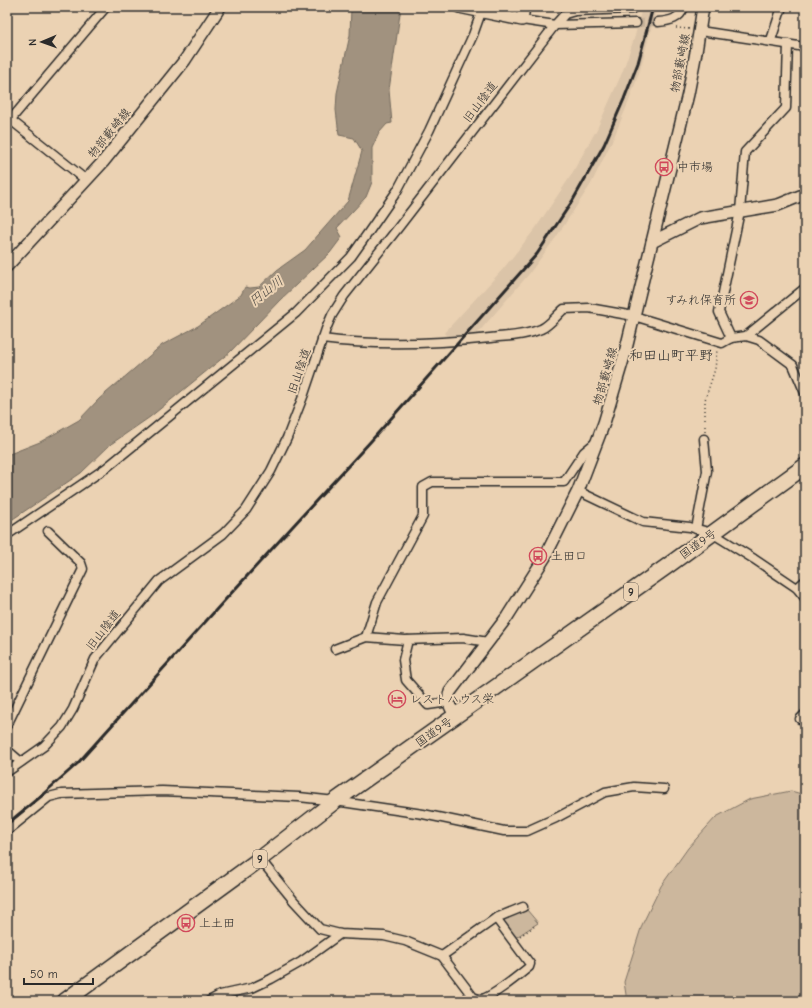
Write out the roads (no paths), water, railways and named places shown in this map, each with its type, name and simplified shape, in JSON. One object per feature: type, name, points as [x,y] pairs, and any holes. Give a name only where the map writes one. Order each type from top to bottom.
[{"type":"highway","name":"国道9号","points":[[65,1001],[260,859],[335,801],[805,466]]},
{"type":"main road","name":"物部藪崎線","points":[[7,266],[103,162],[185,60],[220,7]]},
{"type":"main road","points":[[459,7],[480,10],[522,20],[524,7]]},
{"type":"main road","name":"物部藪崎線","points":[[449,702],[448,697],[450,692],[507,617],[545,557],[578,491],[598,440],[615,388],[634,316],[688,94],[703,7]]},
{"type":"main road","points":[[652,242],[700,218],[778,205],[805,194]]},
{"type":"main road","points":[[449,702],[455,716]]},
{"type":"street","points":[[86,180],[8,120],[106,7]]},
{"type":"street","points":[[658,22],[675,19],[681,14],[684,7]]},
{"type":"street","points":[[771,40],[782,7]]},
{"type":"street","points":[[575,9],[632,9]]},
{"type":"street","name":"旧山陰道","points":[[7,772],[44,746],[62,727],[73,709],[95,659],[160,581],[223,534],[246,510],[272,471],[287,438],[332,314],[344,296],[555,25],[566,14],[575,9]]},
{"type":"street","points":[[7,535],[106,468],[296,313],[351,257],[397,190],[429,131],[473,35],[480,10]]},
{"type":"street","points":[[522,20],[555,25],[636,23]]},
{"type":"street","points":[[700,30],[771,40],[805,47]]},
{"type":"street","points":[[731,338],[719,312],[740,211],[745,152],[786,108],[788,44]]},
{"type":"street","points":[[746,336],[805,288]]},
{"type":"street","points":[[322,339],[347,342],[398,343],[461,341],[524,334],[542,329],[564,309],[589,308],[634,316],[722,342],[731,338],[746,336],[759,340],[793,365],[805,392]]},
{"type":"street","points":[[696,529],[707,471],[704,439]]},
{"type":"street","points":[[366,637],[377,602],[423,516],[423,488],[432,482],[564,482],[584,452],[598,440]]},
{"type":"street","points":[[578,491],[643,522],[690,527],[712,533],[797,588],[805,598]]},
{"type":"street","points":[[7,725],[83,569],[82,563],[48,531]]},
{"type":"street","points":[[797,588],[805,581]]},
{"type":"street","points":[[335,649],[366,637],[408,640],[463,638],[488,642]]},
{"type":"street","points":[[408,640],[403,660],[406,680],[428,704],[449,702]]},
{"type":"street","points":[[7,750],[21,762]]},
{"type":"street","points":[[7,831],[49,797],[61,794],[162,791],[299,797],[423,814],[504,831],[527,831],[556,818],[605,792],[634,787],[664,789]]},
{"type":"street","points":[[260,859],[294,901],[320,929],[340,934],[384,936],[405,941],[442,956],[473,997],[477,999],[484,999],[530,968],[530,964],[496,918]]},
{"type":"street","points":[[442,956],[496,918],[523,907]]},
{"type":"street","points":[[209,1001],[220,995],[252,988],[271,979],[302,962],[340,934]]},
{"type":"water","name":"円山川","points":[[351,7],[401,7],[389,90],[392,123],[387,124],[379,133],[372,148],[372,182],[366,197],[337,228],[342,237],[330,253],[280,300],[230,352],[150,417],[111,444],[81,473],[7,523],[7,455],[40,442],[79,420],[99,399],[162,345],[198,326],[241,295],[245,287],[259,287],[277,270],[305,250],[348,201],[362,151],[354,138],[339,135],[336,110],[337,93],[350,35]]},
{"type":"tunnel","points":[[636,23],[658,22]]},
{"type":"railway","points":[[7,824],[77,764],[371,441],[537,254],[573,200],[604,145],[638,63],[653,7]]},
{"type":"place","name":"中市場","points":[[664,167]]},
{"type":"place","name":"すみれ保育所","points":[[749,300]]},
{"type":"place","name":"土田口","points":[[538,556]]},
{"type":"place","name":"レストハウス栄","points":[[397,699]]},
{"type":"place","name":"上土田","points":[[186,923]]},
{"type":"district","name":"和田山町平野","points":[[671,355]]}]
